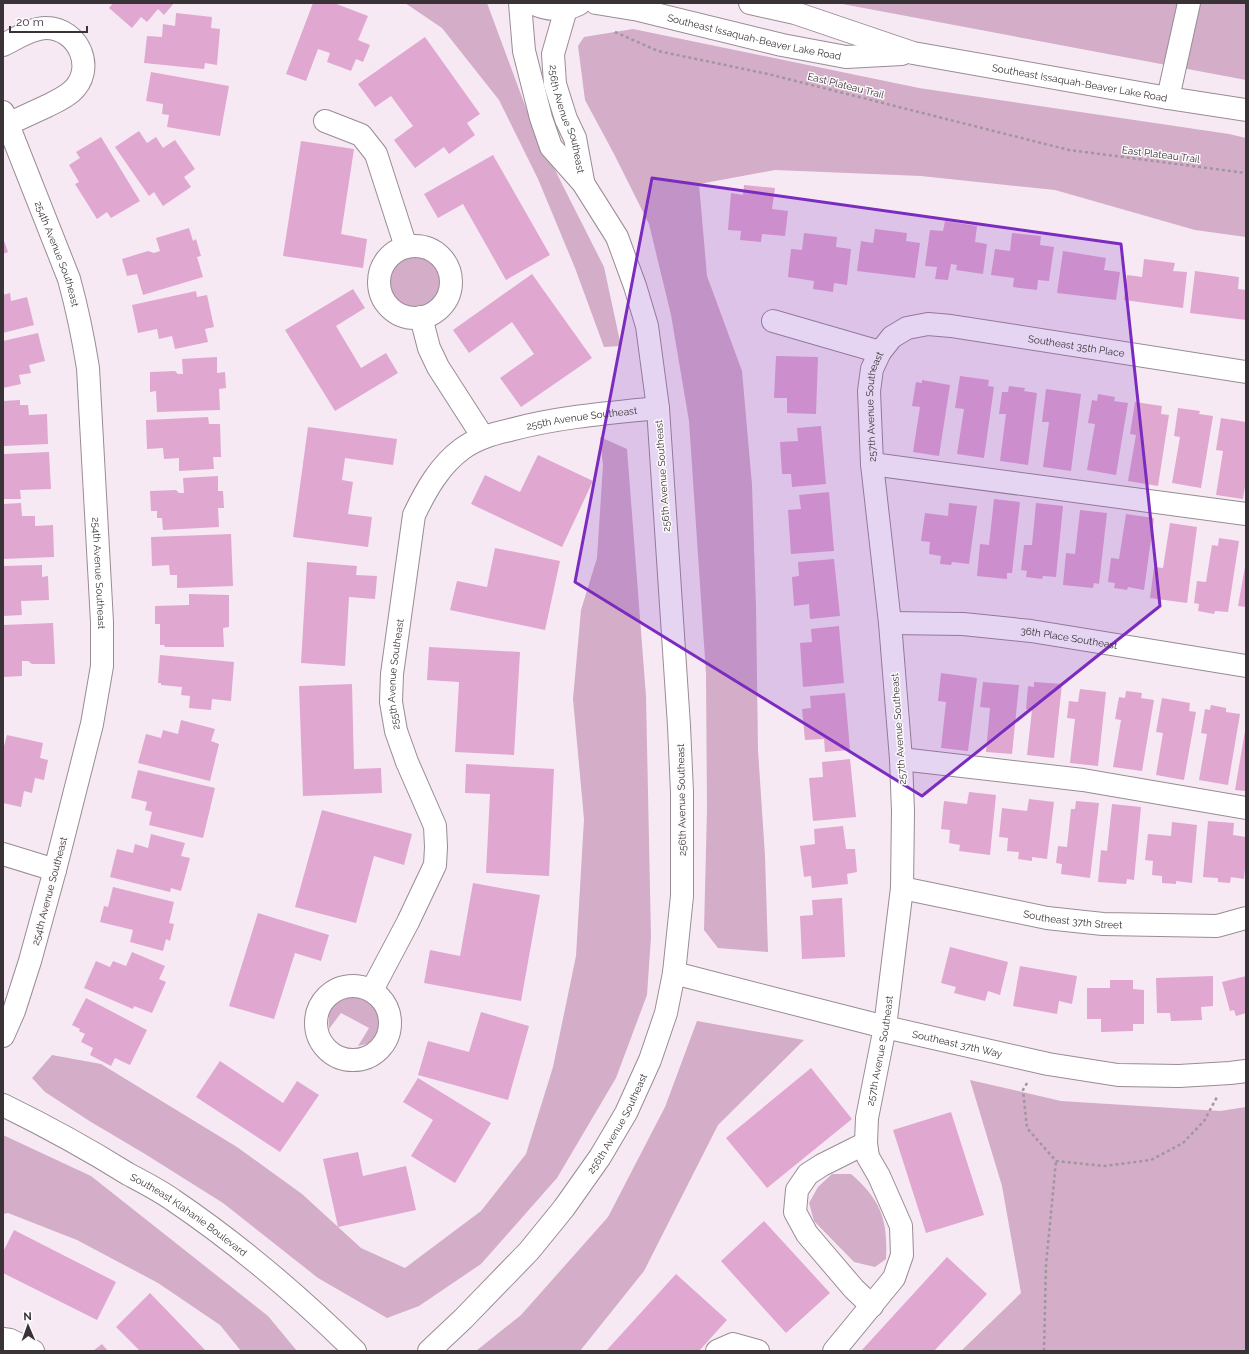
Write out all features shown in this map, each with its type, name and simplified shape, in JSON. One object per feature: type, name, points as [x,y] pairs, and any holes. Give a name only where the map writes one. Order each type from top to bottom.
[{"type":"street","name":"256th Avenue Southeast","points":[[429,1351],[530,1251],[564,1208],[600,1157],[626,1113],[650,1060],[666,1013],[674,973],[682,896],[682,792],[679,726],[658,408],[647,326],[635,286],[617,238],[583,183],[551,147],[541,118],[524,51],[520,3]]},
{"type":"street","points":[[532,3],[549,9],[574,6]]},
{"type":"street","name":"Southeast Issaquah-Beaver Lake Road","points":[[596,3],[639,10],[782,45],[846,57],[914,54]]},
{"type":"street","name":"Southeast Issaquah-Beaver Lake Road","points":[[750,3],[795,13],[914,54],[1246,110]]},
{"type":"street","points":[[1168,98],[1189,3]]},
{"type":"street","name":"256th Avenue Southeast","points":[[574,6],[553,54],[555,84],[566,119],[575,138],[583,183]]},
{"type":"street","points":[[3,45],[34,31],[45,28],[56,30],[67,34],[75,42],[81,51],[83,62],[82,73],[78,84],[71,92],[62,98],[5,118]]},
{"type":"street","name":"254th Avenue Southeast","points":[[3,1036],[14,1011],[30,961],[55,870],[92,724],[102,666],[102,622],[88,368],[77,307],[69,279],[5,118]]},
{"type":"street","points":[[325,121],[361,135],[376,154],[406,247]]},
{"type":"street","points":[[418,246],[429,249],[439,255],[446,264],[450,275],[451,286],[448,298],[441,307],[432,314],[421,318],[408,318],[397,313],[387,305],[381,295],[379,283],[380,271],[386,260],[395,252],[406,247],[418,246]]},
{"type":"street","points":[[421,318],[429,348],[438,367],[483,437]]},
{"type":"street","points":[[773,321],[880,352]]},
{"type":"street","name":"Southeast 35th Place","points":[[907,328],[928,324],[951,326],[1246,372]]},
{"type":"street","name":"257th Avenue Southeast","points":[[834,1351],[894,1278],[902,1256],[901,1226],[879,1176],[868,1157],[866,1143],[867,1118],[885,1027],[902,888],[903,811],[901,759],[890,623],[872,464],[868,391],[872,369],[880,352],[892,337],[907,328]]},
{"type":"street","name":"255th Avenue Southeast","points":[[372,990],[408,922],[435,865],[435,826],[407,762],[396,731],[391,702],[392,674],[414,514],[436,476],[451,458],[463,448],[483,437],[540,422],[603,413],[658,408]]},
{"type":"street","points":[[872,464],[1246,514]]},
{"type":"street","name":"36th Place Southeast","points":[[890,623],[963,624],[1031,631],[1246,666]]},
{"type":"street","points":[[901,759],[1083,780],[1246,808]]},
{"type":"street","points":[[3,854],[55,870]]},
{"type":"street","name":"Southeast 37th Street","points":[[902,888],[1047,918],[1103,924],[1217,926],[1246,918]]},
{"type":"street","name":"Southeast 37th Way","points":[[674,973],[885,1027],[1048,1064],[1118,1075],[1179,1076],[1238,1072]]},
{"type":"street","name":"Southeast Klahanie Boulevard","points":[[3,1105],[104,1159],[172,1199],[223,1236],[313,1310],[355,1351]]},
{"type":"street","points":[[866,1143],[822,1165],[808,1174],[797,1190],[795,1212],[807,1234],[854,1289],[872,1306]]},
{"type":"street","points":[[3,1339],[10,1340],[33,1351]]},
{"type":"street","points":[[717,1351],[733,1344],[758,1351]]},
{"type":"path","name":"East Plateau Trail","points":[[608,29],[658,51],[768,74],[1069,150],[1246,173]]},
{"type":"path","points":[[1037,1061],[1023,1090],[1027,1128],[1056,1161],[1104,1166],[1151,1160],[1183,1143],[1204,1121],[1238,1072]]},
{"type":"path","points":[[1044,1351],[1046,1265],[1056,1161]]},
{"type":"highlighted area","points":[[652,178],[1121,244],[1160,606],[922,796],[575,582]]},
{"type":"shaded area","points":[[405,3],[487,3],[526,108],[559,178],[604,267],[621,346],[604,347],[575,268],[538,179],[499,100],[442,28]]},
{"type":"shaded area","points":[[837,3],[1246,3],[1246,80]]},
{"type":"shaded area","points":[[633,29],[919,88],[1229,134],[1246,138],[1246,237],[1195,230],[1055,190],[921,176],[775,170],[699,184],[707,276],[742,371],[752,485],[756,607],[758,750],[765,856],[768,952],[718,948],[704,930],[707,809],[706,674],[689,421],[671,315],[649,224],[585,100],[578,46],[584,37]]},
{"type":"shaded area","points":[[410,257],[420,257],[433,264],[440,277],[440,287],[433,300],[420,307],[410,307],[401,303],[394,296],[390,287],[390,277],[394,268],[401,261]]},
{"type":"shaded area","points":[[600,437],[627,449],[646,696],[651,937],[647,995],[616,1078],[557,1178],[481,1264],[419,1306],[387,1318],[318,1278],[223,1203],[45,1092],[32,1078],[52,1055],[101,1064],[237,1147],[302,1194],[361,1248],[405,1268],[481,1211],[526,1154],[553,1067],[576,956],[584,819],[573,699],[581,610],[597,558],[603,465]]},
{"type":"shaded area","points":[[345,996],[369,998],[378,1008],[381,1021],[375,1042],[358,1046],[369,1028],[341,1013],[329,1029],[329,1013],[333,1006]]},
{"type":"shaded area","points":[[697,1021],[804,1040],[718,1125],[644,1271],[580,1351],[476,1351],[521,1315],[608,1217],[665,1107]]},
{"type":"shaded area","points":[[970,1080],[1061,1101],[1220,1111],[1246,1107],[1246,1351],[961,1351],[1021,1293],[1002,1186]]},
{"type":"shaded area","points":[[3,1135],[91,1176],[268,1316],[297,1351],[241,1351],[220,1325],[158,1283],[77,1240],[8,1213],[3,1214]]},
{"type":"shaded area","points":[[832,1174],[851,1174],[876,1202],[884,1222],[886,1233],[886,1259],[875,1267],[854,1262],[814,1221],[809,1203],[818,1187]]},
{"type":"building","points":[[113,3],[174,3],[164,15],[158,9],[147,22],[141,17],[132,28],[109,8]]},
{"type":"building","points":[[313,3],[334,3],[368,16],[358,40],[370,45],[363,62],[356,59],[351,71],[327,62],[330,53],[318,49],[306,81],[286,74]]},
{"type":"building","points":[[176,13],[212,17],[211,28],[220,29],[217,65],[205,63],[204,69],[144,63],[147,36],[162,37],[163,24],[175,26]]},
{"type":"building","points":[[425,37],[480,114],[467,123],[475,135],[449,154],[444,147],[415,168],[394,140],[413,126],[391,96],[375,107],[358,84]]},
{"type":"building","points":[[151,72],[229,86],[220,136],[167,127],[169,115],[162,114],[163,104],[146,101]]},
{"type":"building","points":[[139,131],[147,143],[156,137],[163,148],[175,140],[195,169],[184,177],[191,187],[163,206],[154,192],[149,196],[115,147]]},
{"type":"building","points":[[101,137],[140,201],[111,218],[107,212],[97,219],[75,184],[79,182],[69,165],[80,158],[76,152]]},
{"type":"building","points":[[301,141],[354,149],[341,234],[367,239],[363,268],[283,256]]},
{"type":"building","points":[[493,155],[550,255],[506,280],[463,204],[438,218],[424,194]]},
{"type":"building","points":[[744,185],[775,188],[772,209],[788,211],[785,236],[762,234],[761,242],[740,240],[741,231],[728,230],[731,193],[743,195]]},
{"type":"building","points":[[945,221],[977,226],[975,242],[987,244],[983,274],[956,270],[957,265],[951,264],[948,280],[935,279],[937,267],[925,266],[930,230],[943,231]]},
{"type":"building","points":[[189,228],[193,241],[196,239],[201,256],[197,257],[203,277],[143,295],[137,274],[127,276],[122,259],[148,251],[154,253],[160,251],[156,238]]},
{"type":"building","points":[[875,229],[907,233],[906,241],[920,243],[915,278],[857,271],[861,241],[873,243]]},
{"type":"building","points":[[804,233],[837,237],[836,247],[851,249],[847,285],[834,283],[833,292],[813,289],[814,281],[788,277],[791,249],[802,250]]},
{"type":"building","points":[[1012,233],[1041,236],[1040,245],[1054,247],[1049,281],[1038,280],[1037,290],[1013,287],[1014,278],[991,275],[995,249],[1010,251]]},
{"type":"building","points":[[3,238],[8,252],[3,254]]},
{"type":"building","points":[[1063,251],[1106,258],[1104,270],[1120,272],[1116,300],[1057,293]]},
{"type":"building","points":[[1144,259],[1175,263],[1173,271],[1187,272],[1183,308],[1124,300],[1127,275],[1142,277]]},
{"type":"building","points":[[1195,271],[1239,277],[1238,289],[1246,290],[1246,320],[1190,313]]},
{"type":"building","points":[[532,274],[592,358],[521,407],[500,378],[534,354],[512,322],[469,353],[453,330]]},
{"type":"building","points":[[353,289],[365,308],[336,326],[361,368],[386,353],[398,373],[335,411],[285,330]]},
{"type":"building","points":[[196,291],[197,297],[207,295],[214,327],[205,329],[208,342],[175,349],[172,336],[159,339],[157,329],[138,333],[132,305]]},
{"type":"building","points":[[10,293],[11,301],[27,297],[34,325],[3,333],[3,295]]},
{"type":"building","points":[[38,333],[45,361],[29,365],[31,373],[19,375],[21,384],[3,388],[3,341]]},
{"type":"building","points":[[776,356],[818,357],[816,414],[787,413],[787,398],[774,398]]},
{"type":"building","points":[[217,357],[217,373],[225,372],[226,388],[219,389],[220,410],[157,412],[156,391],[150,392],[150,372],[175,371],[178,374],[183,374],[182,359]]},
{"type":"building","points":[[960,376],[989,380],[988,386],[994,387],[984,458],[957,454],[964,409],[955,408]]},
{"type":"building","points":[[922,380],[950,385],[939,456],[913,452],[920,407],[912,406],[916,382],[922,383]]},
{"type":"building","points":[[1009,386],[1025,388],[1024,391],[1037,393],[1028,465],[1000,461],[1006,414],[999,414],[1002,392],[1008,392]]},
{"type":"building","points":[[1046,389],[1081,394],[1071,471],[1043,467],[1049,422],[1042,422]]},
{"type":"building","points":[[1098,394],[1115,397],[1114,401],[1128,403],[1116,475],[1087,470],[1095,424],[1088,423],[1092,400],[1097,401]]},
{"type":"building","points":[[20,400],[20,405],[28,405],[29,415],[47,414],[48,444],[3,446],[3,401]]},
{"type":"building","points":[[1135,402],[1162,406],[1161,414],[1169,415],[1158,486],[1128,481],[1136,435],[1130,434]]},
{"type":"building","points":[[1178,408],[1200,411],[1199,414],[1213,416],[1201,488],[1172,483],[1180,437],[1174,436]]},
{"type":"building","points":[[208,417],[209,424],[220,424],[221,457],[213,457],[214,469],[179,471],[179,458],[164,459],[163,448],[147,449],[146,420]]},
{"type":"building","points":[[1221,418],[1246,422],[1246,480],[1243,499],[1216,495],[1223,451],[1216,450]]},
{"type":"building","points":[[821,426],[826,484],[792,487],[791,474],[782,474],[780,442],[798,441],[797,428]]},
{"type":"building","points":[[308,427],[397,439],[393,465],[345,458],[342,480],[353,482],[348,514],[372,517],[368,547],[293,537]]},
{"type":"building","points":[[49,452],[51,489],[20,490],[21,499],[3,499],[3,454]]},
{"type":"building","points":[[538,455],[593,481],[562,547],[471,504],[485,475],[520,492]]},
{"type":"building","points":[[218,476],[218,491],[223,491],[224,508],[218,508],[219,527],[163,530],[162,518],[157,518],[157,511],[151,511],[150,491],[176,490],[179,493],[184,493],[183,478]]},
{"type":"building","points":[[829,492],[834,551],[791,554],[788,510],[801,509],[799,495]]},
{"type":"building","points":[[994,499],[1020,502],[1012,573],[1007,573],[1007,579],[977,576],[980,544],[989,545]]},
{"type":"building","points":[[21,503],[22,516],[35,516],[35,526],[53,525],[54,557],[3,559],[3,504]]},
{"type":"building","points":[[949,503],[977,506],[969,564],[952,562],[951,565],[940,564],[941,556],[929,554],[930,542],[921,541],[925,513],[948,516]]},
{"type":"building","points":[[1036,503],[1063,506],[1056,577],[1043,576],[1042,579],[1026,577],[1027,571],[1021,570],[1024,545],[1032,545]]},
{"type":"building","points":[[1080,510],[1107,513],[1099,584],[1094,583],[1093,588],[1063,585],[1066,553],[1075,554]]},
{"type":"building","points":[[1126,514],[1154,518],[1144,590],[1128,587],[1127,590],[1114,588],[1115,583],[1108,582],[1111,558],[1119,559]]},
{"type":"building","points":[[1170,523],[1197,527],[1187,603],[1150,598],[1154,567],[1163,568]]},
{"type":"building","points":[[231,534],[233,586],[177,588],[177,575],[170,575],[169,565],[152,566],[151,537]]},
{"type":"building","points":[[1219,538],[1239,541],[1228,612],[1215,611],[1214,614],[1198,611],[1199,604],[1194,603],[1197,581],[1206,582],[1212,545],[1218,546]]},
{"type":"building","points":[[495,548],[560,561],[545,630],[450,610],[457,581],[487,587]]},
{"type":"building","points":[[834,559],[840,616],[810,619],[809,604],[794,606],[792,577],[799,576],[798,562]]},
{"type":"building","points":[[307,562],[357,566],[356,575],[377,576],[375,599],[349,597],[345,666],[301,663]]},
{"type":"building","points":[[42,565],[42,577],[48,576],[49,600],[21,601],[22,615],[3,616],[3,566]]},
{"type":"building","points":[[1246,567],[1246,607],[1238,606]]},
{"type":"building","points":[[189,594],[229,595],[229,627],[223,628],[224,647],[165,647],[164,645],[160,645],[160,624],[155,624],[155,606],[189,605]]},
{"type":"building","points":[[53,623],[55,664],[32,664],[28,661],[22,661],[22,676],[3,677],[3,625]]},
{"type":"building","points":[[839,626],[844,683],[803,687],[800,643],[812,642],[811,629]]},
{"type":"building","points":[[429,647],[520,652],[514,755],[455,752],[459,682],[427,680]]},
{"type":"building","points":[[160,655],[234,662],[231,701],[212,699],[211,710],[189,708],[190,696],[181,695],[182,687],[161,685],[161,683],[158,683]]},
{"type":"building","points":[[941,673],[977,678],[968,751],[941,748],[946,702],[938,701]]},
{"type":"building","points":[[983,682],[1019,685],[1012,754],[986,752],[990,708],[980,707]]},
{"type":"building","points":[[1034,682],[1062,684],[1054,758],[1027,755],[1032,710],[1026,709],[1028,686],[1034,687]]},
{"type":"building","points":[[352,684],[354,769],[381,768],[382,793],[303,796],[299,686]]},
{"type":"building","points":[[1080,689],[1106,692],[1098,766],[1070,763],[1075,719],[1067,718],[1069,701],[1078,702]]},
{"type":"building","points":[[1126,691],[1142,693],[1141,698],[1154,700],[1142,771],[1113,767],[1121,720],[1115,719],[1119,697],[1125,698]]},
{"type":"building","points":[[845,693],[850,750],[825,752],[824,739],[805,740],[802,709],[811,708],[810,696]]},
{"type":"building","points":[[1162,698],[1190,703],[1189,711],[1196,712],[1184,780],[1156,775],[1163,733],[1156,732]]},
{"type":"building","points":[[1211,705],[1226,708],[1226,712],[1240,714],[1228,785],[1199,780],[1207,734],[1201,733],[1205,709],[1210,710]]},
{"type":"building","points":[[181,720],[215,729],[211,741],[219,744],[210,781],[138,763],[146,734],[161,738],[163,730],[178,734]]},
{"type":"building","points":[[1246,731],[1246,791],[1235,790]]},
{"type":"building","points":[[7,735],[43,743],[40,758],[48,760],[44,780],[35,778],[32,793],[24,791],[21,807],[3,803],[3,750]]},
{"type":"building","points":[[850,759],[856,817],[813,821],[809,778],[823,777],[822,762]]},
{"type":"building","points":[[466,764],[554,769],[549,876],[486,873],[490,794],[465,793]]},
{"type":"building","points":[[138,770],[215,788],[203,838],[149,825],[152,812],[145,810],[147,802],[131,798]]},
{"type":"building","points":[[969,792],[996,795],[990,855],[959,851],[960,845],[949,843],[950,830],[941,829],[944,801],[967,804]]},
{"type":"building","points":[[1029,799],[1054,802],[1047,859],[1032,857],[1032,861],[1018,859],[1019,852],[1007,851],[1008,838],[999,837],[1002,808],[1027,811]]},
{"type":"building","points":[[1076,801],[1099,803],[1090,878],[1061,874],[1062,864],[1056,863],[1058,846],[1067,847],[1071,809],[1075,809]]},
{"type":"building","points":[[1112,804],[1141,807],[1134,880],[1127,879],[1126,884],[1098,882],[1101,850],[1107,851]]},
{"type":"building","points":[[322,810],[412,834],[404,865],[374,856],[356,923],[295,907]]},
{"type":"building","points":[[1208,821],[1234,823],[1233,835],[1246,837],[1246,868],[1244,879],[1231,877],[1230,883],[1218,882],[1218,878],[1203,877]]},
{"type":"building","points":[[1172,822],[1197,825],[1192,883],[1176,881],[1176,884],[1162,883],[1162,876],[1152,875],[1153,861],[1145,860],[1148,834],[1171,836]]},
{"type":"building","points":[[843,826],[846,849],[855,849],[857,872],[847,874],[848,884],[812,888],[811,876],[804,877],[800,846],[815,844],[814,829]]},
{"type":"building","points":[[151,834],[185,843],[181,856],[190,858],[181,891],[171,888],[170,892],[110,877],[117,849],[133,853],[135,844],[148,848]]},
{"type":"building","points":[[473,883],[540,895],[521,1001],[424,983],[430,950],[460,956]]},
{"type":"building","points":[[113,887],[174,902],[169,923],[174,924],[170,941],[166,939],[163,951],[130,942],[133,930],[100,922],[104,906],[108,907]]},
{"type":"building","points":[[842,898],[845,957],[802,959],[800,916],[813,915],[812,900]]},
{"type":"building","points":[[258,913],[329,935],[321,961],[295,953],[274,1019],[229,1006]]},
{"type":"building","points":[[950,947],[1008,962],[1000,995],[988,991],[985,1001],[954,993],[956,987],[941,983]]},
{"type":"building","points":[[132,952],[165,966],[159,979],[166,982],[152,1013],[134,1006],[133,1009],[84,988],[96,961],[110,967],[113,961],[126,966]]},
{"type":"building","points":[[1020,966],[1077,976],[1072,1004],[1059,1001],[1057,1014],[1013,1006]]},
{"type":"building","points":[[1213,976],[1213,1006],[1201,1007],[1202,1020],[1171,1021],[1170,1013],[1157,1013],[1156,978]]},
{"type":"building","points":[[1246,976],[1246,1013],[1236,1016],[1234,1010],[1230,1011],[1222,982]]},
{"type":"building","points":[[1110,980],[1133,980],[1133,989],[1144,990],[1144,1024],[1133,1024],[1133,1031],[1101,1032],[1101,1019],[1087,1019],[1087,988],[1110,988]]},
{"type":"building","points":[[86,998],[147,1030],[130,1065],[115,1058],[111,1066],[90,1055],[93,1048],[81,1042],[85,1034],[79,1031],[80,1029],[72,1025]]},
{"type":"building","points":[[481,1012],[529,1026],[508,1100],[418,1075],[428,1041],[469,1052]]},
{"type":"building","points":[[220,1061],[283,1103],[297,1081],[319,1095],[280,1152],[196,1097]]},
{"type":"building","points":[[811,1068],[852,1119],[767,1188],[726,1138]]},
{"type":"building","points":[[418,1078],[491,1123],[455,1183],[411,1156],[433,1120],[403,1102]]},
{"type":"building","points":[[951,1112],[984,1215],[926,1233],[893,1130]]},
{"type":"building","points":[[358,1152],[363,1176],[406,1166],[416,1210],[338,1227],[323,1159]]},
{"type":"building","points":[[764,1221],[830,1293],[786,1333],[721,1261]]},
{"type":"building","points":[[14,1230],[116,1282],[97,1320],[3,1273],[3,1252]]},
{"type":"building","points":[[947,1257],[987,1294],[934,1351],[861,1351]]},
{"type":"building","points":[[676,1274],[727,1320],[699,1351],[606,1351]]},
{"type":"building","points":[[150,1293],[206,1351],[140,1351],[116,1327]]},
{"type":"building","points":[[102,1344],[108,1351],[93,1351]]}]
